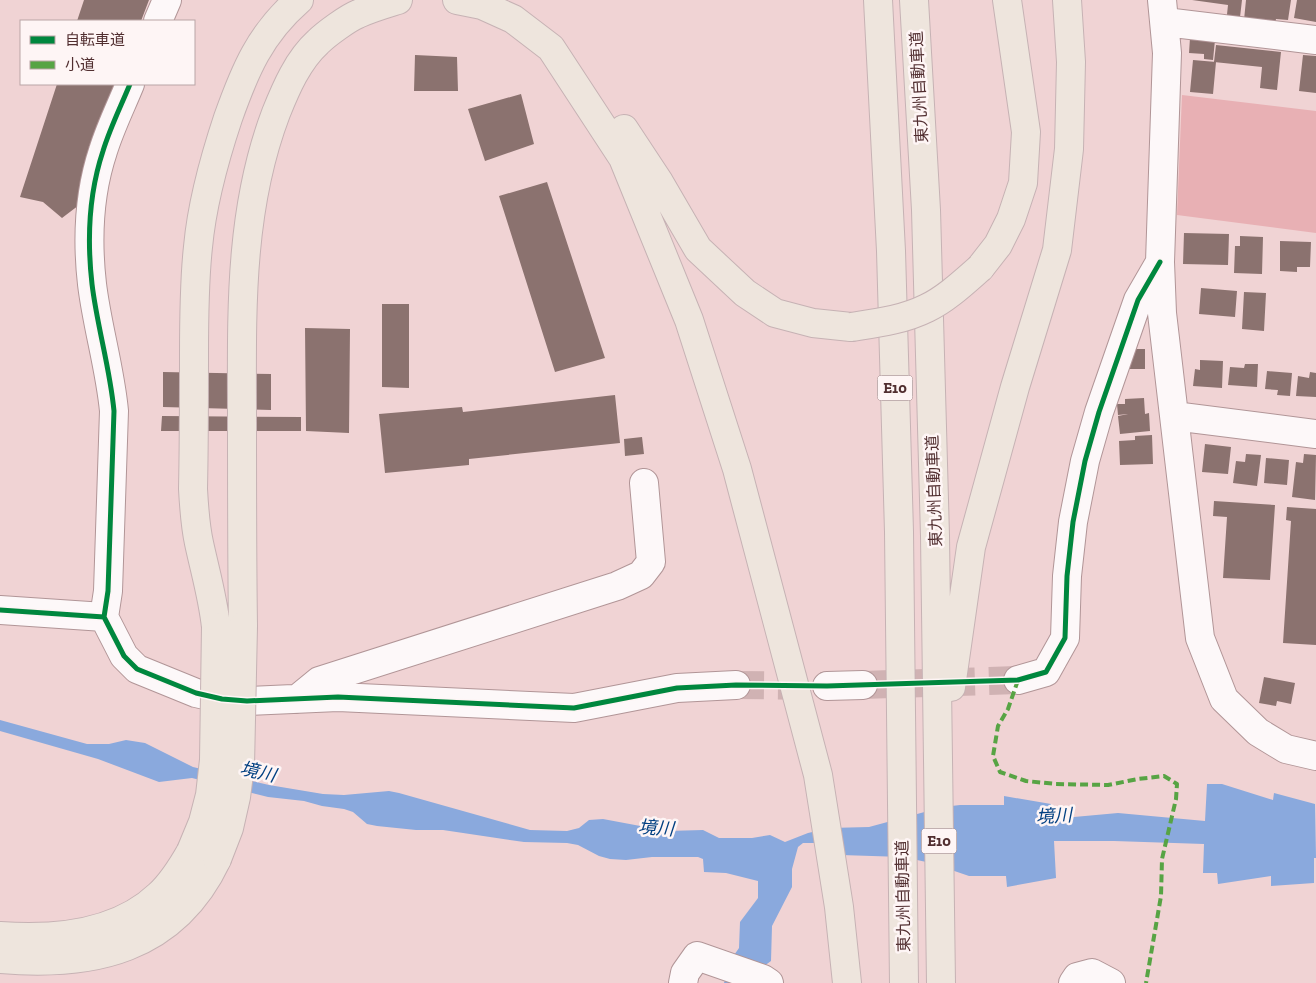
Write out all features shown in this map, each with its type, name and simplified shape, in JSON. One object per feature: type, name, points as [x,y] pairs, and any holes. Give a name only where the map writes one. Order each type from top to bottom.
[{"type":"highway","points":[[0,936],[24,938],[57,937],[113,924],[138,911],[159,895],[176,875],[191,851],[205,813],[210,795],[214,760],[216,627],[214,602],[199,542],[193,489],[194,283],[198,245],[212,172],[245,72],[272,27],[299,0]]},
{"type":"highway","points":[[0,959],[54,961],[82,959],[109,953],[132,944],[175,917],[193,899],[207,879],[217,859],[229,828],[240,766],[243,626],[243,282],[247,230],[255,180],[266,138],[282,96],[298,67],[318,42],[357,14],[398,0]]},
{"type":"highway","points":[[457,0],[482,6],[513,19],[551,48],[611,111],[659,182],[698,249],[745,293],[775,312],[813,323],[851,327],[887,322],[927,308],[954,290],[980,268],[998,245],[1011,219],[1023,183],[1026,132],[1007,0]]},
{"type":"highway","name":"東九州自動車道","points":[[878,0],[891,252],[899,542],[904,983]]},
{"type":"highway","name":"東九州自動車道","points":[[914,0],[926,210],[935,546],[941,983]]},
{"type":"highway","points":[[939,775],[971,547],[1015,387],[1057,250],[1070,149],[1072,62],[1067,0]]},
{"type":"highway","points":[[551,48],[623,158],[689,320],[737,469],[818,775],[839,907],[847,983]]},
{"type":"street","points":[[158,20],[167,0]]},
{"type":"street","points":[[1316,40],[1164,11],[1167,53],[1160,262],[1162,313],[1200,638],[1224,699],[1258,732],[1286,749],[1316,756]]},
{"type":"street","points":[[130,85],[103,151],[96,177],[89,229],[92,285],[112,390],[114,411],[108,591],[104,616],[124,656],[137,669],[196,693],[222,699],[247,701],[338,697],[574,708],[677,688],[736,685]]},
{"type":"street","points":[[1018,680],[1046,672],[1065,638],[1069,558],[1073,522],[1084,461],[1138,300],[1160,262]]},
{"type":"street","points":[[1174,416],[1316,434]]},
{"type":"street","points":[[296,699],[319,681],[618,586],[641,575],[651,562],[644,483]]},
{"type":"street","points":[[0,610],[104,616]]},
{"type":"street","points":[[827,686],[863,685]]},
{"type":"street","points":[[683,983],[685,973],[697,956],[766,981]]},
{"type":"street","points":[[1074,983],[1077,976],[1092,973],[1111,983]]},
{"type":"shaded area","points":[[1182,95],[1316,111],[1316,233],[1177,215]]},
{"type":"water","points":[[0,720],[87,744],[109,744],[126,740],[145,743],[193,767],[269,785],[323,794],[344,795],[389,791],[399,793],[530,830],[567,831],[579,828],[589,820],[603,819],[667,831],[703,830],[719,838],[752,838],[770,835],[785,842],[808,833],[830,828],[869,827],[943,807],[1004,805],[1004,796],[1051,804],[1052,819],[1118,813],[1205,821],[1207,784],[1222,784],[1273,800],[1274,793],[1315,804],[1316,858],[1314,858],[1314,883],[1271,886],[1271,876],[1218,884],[1217,873],[1203,873],[1204,844],[1054,841],[1056,878],[1007,887],[1006,876],[969,876],[931,863],[903,857],[841,855],[818,843],[803,843],[798,847],[792,869],[792,887],[772,926],[771,961],[740,983],[724,983],[732,958],[739,948],[740,922],[758,898],[758,881],[726,873],[704,872],[703,859],[698,857],[610,859],[599,856],[578,845],[567,843],[524,842],[443,830],[416,830],[377,826],[367,824],[353,812],[344,809],[304,801],[268,797],[192,778],[159,782],[98,759],[0,731]]},
{"type":"building","points":[[84,0],[149,0],[141,20],[77,20]]},
{"type":"building","points":[[1192,0],[1242,0],[1239,26],[1226,24],[1228,5]]},
{"type":"building","points":[[1246,0],[1291,0],[1288,20],[1276,19],[1275,24],[1244,20]]},
{"type":"building","points":[[1297,0],[1316,0],[1316,22],[1294,18]]},
{"type":"building","points":[[1190,38],[1215,40],[1213,60],[1204,59],[1204,54],[1189,53]]},
{"type":"building","points":[[1216,45],[1281,52],[1277,90],[1260,88],[1262,67],[1214,62]]},
{"type":"building","points":[[415,55],[457,57],[458,91],[414,91]]},
{"type":"building","points":[[1303,55],[1316,56],[1316,93],[1299,91]]},
{"type":"building","points":[[1193,60],[1216,62],[1213,94],[1190,92]]},
{"type":"building","points":[[57,85],[117,85],[87,199],[62,218],[43,202],[20,197]]},
{"type":"building","points":[[521,94],[534,144],[485,161],[468,109]]},
{"type":"building","points":[[547,182],[605,358],[555,372],[499,196]]},
{"type":"building","points":[[1184,233],[1229,234],[1228,265],[1183,264]]},
{"type":"building","points":[[1240,236],[1263,237],[1262,274],[1234,273],[1235,246],[1240,246]]},
{"type":"building","points":[[1280,241],[1311,242],[1310,267],[1297,267],[1297,272],[1280,271]]},
{"type":"building","points":[[1201,288],[1237,291],[1235,317],[1199,314]]},
{"type":"building","points":[[1244,292],[1266,293],[1264,331],[1242,329]]},
{"type":"building","points":[[382,304],[409,304],[409,388],[382,387]]},
{"type":"building","points":[[305,328],[350,329],[349,433],[306,431]]},
{"type":"building","points":[[1128,349],[1145,349],[1145,369],[1128,369]]},
{"type":"building","points":[[1200,360],[1223,361],[1222,388],[1193,386],[1195,369],[1200,370]]},
{"type":"building","points":[[1245,364],[1258,364],[1257,387],[1228,385],[1230,367],[1244,368]]},
{"type":"building","points":[[1267,371],[1292,373],[1290,396],[1277,395],[1278,390],[1265,389]]},
{"type":"building","points":[[163,372],[271,374],[271,410],[163,407]]},
{"type":"building","points":[[1310,372],[1316,373],[1316,397],[1296,396],[1298,376],[1309,378]]},
{"type":"building","points":[[615,395],[620,443],[469,459],[469,465],[385,473],[379,414],[462,407],[463,412]]},
{"type":"building","points":[[1144,398],[1145,414],[1149,413],[1150,431],[1120,434],[1118,416],[1128,414],[1118,415],[1117,404],[1125,404],[1125,399]]},
{"type":"building","points":[[162,416],[301,417],[301,431],[161,431]]},
{"type":"building","points":[[1152,435],[1153,464],[1120,465],[1119,441],[1135,440],[1135,436]]},
{"type":"building","points":[[642,437],[644,454],[625,456],[624,439]]},
{"type":"building","points":[[1205,444],[1231,447],[1228,474],[1202,472]]},
{"type":"building","points":[[1246,454],[1261,455],[1257,486],[1233,483],[1236,461],[1245,462]]},
{"type":"building","points":[[1304,454],[1316,455],[1315,500],[1292,497],[1296,462],[1303,463]]},
{"type":"building","points":[[1266,458],[1289,460],[1287,485],[1264,483]]},
{"type":"building","points":[[1214,501],[1275,505],[1270,580],[1223,578],[1227,517],[1213,516]]},
{"type":"building","points":[[1287,507],[1316,509],[1316,645],[1283,643],[1291,521],[1286,520]]},
{"type":"building","points":[[1264,677],[1295,683],[1291,704],[1277,701],[1276,706],[1259,703]]},
{"type":"tunnel","points":[[863,685],[1018,680]]},
{"type":"tunnel","points":[[736,685],[827,686]]},
{"type":"marked path","points":[[1018,680],[1008,709],[998,726],[993,756],[1000,772],[1026,781],[1056,784],[1108,785],[1164,776],[1177,784],[1176,799],[1162,859],[1161,896],[1146,983]]},
{"type":"cycle path","points":[[104,617],[108,591],[114,411],[110,379],[92,284],[90,217],[98,167],[112,125],[130,85]]},
{"type":"cycle path","points":[[0,610],[104,617],[124,656],[137,669],[196,693],[222,699],[247,701],[338,697],[574,708],[677,688],[736,685],[827,686],[1018,680],[1046,672],[1065,638],[1067,576],[1073,522],[1085,461],[1099,412],[1138,300],[1160,262]]},
{"type":"water label","name":"境川","points":[[258,772]]},
{"type":"water label","name":"境川","points":[[1054,816]]},
{"type":"water label","name":"境川","points":[[656,828]]}]
